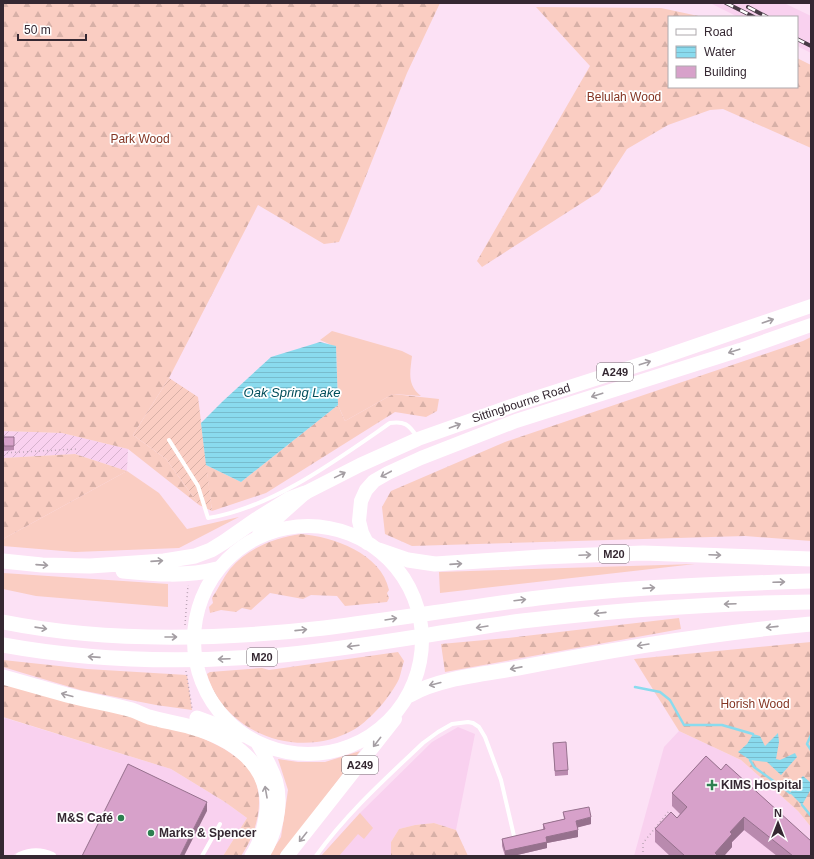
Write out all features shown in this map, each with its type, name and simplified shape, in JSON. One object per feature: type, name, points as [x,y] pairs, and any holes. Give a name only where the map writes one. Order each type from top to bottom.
[{"type":"highway","name":"Sittingbourne Road","points":[[253,540],[305,493],[360,465],[418,439],[507,407],[671,354],[811,306]]},
{"type":"highway","name":"Sittingbourne Road","points":[[373,546],[362,533],[359,521],[361,501],[366,490],[374,482],[388,473],[421,458],[516,421],[740,350],[811,325]]},
{"type":"highway","points":[[3,561],[42,565],[90,566],[164,561],[199,555],[224,542],[289,499],[305,493]]},
{"type":"highway","points":[[132,710],[178,714],[193,717],[243,735],[258,744],[283,752],[299,755],[327,752],[347,746],[367,735],[400,710],[410,694],[418,676],[423,650],[422,623],[415,598],[398,568],[373,546],[350,536],[333,531],[306,528],[276,531],[253,540],[216,569],[191,608],[194,623],[192,641],[193,676],[210,700],[243,735]]},
{"type":"highway","name":"M20","points":[[373,546],[408,560],[435,564],[643,553],[811,559]]},
{"type":"highway","points":[[90,566],[118,571],[146,573],[189,573],[216,569]]},
{"type":"highway","name":"M20","points":[[3,622],[62,631],[141,637],[240,635],[324,628],[541,597],[672,587],[811,581]]},
{"type":"highway","name":"M20","points":[[3,646],[45,652],[114,658],[164,660],[231,659],[309,652],[594,613],[680,607],[811,602]]},
{"type":"highway","points":[[410,694],[425,687],[461,678],[629,647],[728,632],[811,624]]},
{"type":"highway","points":[[3,677],[67,695],[132,710],[148,716],[191,727],[213,735],[231,744],[253,763],[263,779],[268,803],[265,825],[258,846],[252,856]]},
{"type":"highway","name":"A249","points":[[287,856],[392,724],[400,710]]},
{"type":"highway","points":[[258,744],[276,782],[279,802],[275,827],[262,856]]},
{"type":"street","points":[[20,856],[35,852],[41,852],[52,856]]},
{"type":"lane","points":[[169,440],[198,486],[208,518],[219,516],[264,501],[330,465],[390,423],[400,422],[410,426],[418,439]]},
{"type":"lane","points":[[316,856],[353,810],[423,743],[446,727],[463,722],[473,723],[482,729],[501,780],[514,836]]},
{"type":"lane","points":[[202,856],[220,824]]},
{"type":"path","points":[[3,453],[78,448]]},
{"type":"path","points":[[188,581],[191,608]]},
{"type":"path","points":[[192,710],[193,676]]},
{"type":"path","points":[[643,856],[643,843],[669,811]]},
{"type":"shaded area","points":[[710,3],[784,3],[811,16],[811,53],[798,46],[798,16],[736,16]]},
{"type":"shaded area","points":[[3,431],[62,433],[128,449],[127,471],[75,454],[3,458]]},
{"type":"shaded area","points":[[5,718],[171,769],[225,802],[247,818],[223,856],[58,856],[48,852],[32,850],[16,853],[12,856],[3,856],[3,722]]},
{"type":"shaded area","points":[[458,727],[475,734],[456,830],[434,823],[415,825],[399,829],[391,842],[391,856],[321,856],[360,813],[432,742]]},
{"type":"shaded area","name":"KIMS Hospital","points":[[679,731],[741,760],[798,811],[811,827],[811,856],[634,856],[664,747]]},
{"type":"green space","name":"Park Wood","points":[[3,3],[440,3],[407,73],[339,242],[324,244],[258,205],[169,378],[133,435],[166,459],[199,505],[128,449],[62,433],[3,431]]},
{"type":"green space","name":"Belulah Wood","points":[[536,7],[661,8],[698,16],[668,16],[668,88],[798,88],[798,58],[811,65],[811,148],[723,109],[710,110],[668,125],[627,149],[599,192],[482,267],[477,261],[590,66]]},
{"type":"green space","points":[[332,331],[402,351],[412,356],[410,373],[411,383],[413,388],[421,396],[393,394],[345,421],[338,405],[336,347],[320,340]]},
{"type":"green space","points":[[811,337],[811,541],[745,536],[412,546],[385,534],[382,507],[391,491],[505,442]]},
{"type":"green space","points":[[169,378],[198,397],[212,511],[199,505],[166,459],[133,435]]},
{"type":"green space","points":[[393,394],[439,399],[437,411],[426,417],[395,412],[266,493],[212,511],[206,465],[241,482],[338,405],[345,421]]},
{"type":"green space","points":[[75,454],[127,471],[3,539],[3,458]]},
{"type":"green space","points":[[127,471],[159,493],[187,529],[239,517],[179,548],[75,552],[3,546],[3,539]]},
{"type":"green space","points":[[301,534],[341,543],[366,557],[376,566],[384,577],[389,590],[387,593],[389,598],[387,602],[345,606],[337,596],[311,595],[303,599],[270,593],[251,610],[242,608],[236,612],[221,610],[210,613],[209,607],[213,603],[212,598],[227,572],[245,555],[271,541]]},
{"type":"green space","points":[[695,564],[440,593],[439,572]]},
{"type":"green space","points":[[3,573],[168,584],[168,607],[36,596],[3,589]]},
{"type":"green space","points":[[679,618],[681,629],[445,672],[441,644],[507,638]]},
{"type":"green space","name":"Horish Wood","points":[[811,642],[811,827],[798,811],[741,760],[679,731],[634,659]]},
{"type":"green space","points":[[398,652],[404,661],[399,679],[391,693],[380,707],[355,729],[336,737],[317,742],[297,743],[278,740],[259,733],[242,723],[227,710],[215,694],[207,674],[210,672],[262,668],[269,670]]},
{"type":"green space","points":[[3,660],[87,669],[187,675],[192,710],[156,705],[80,690],[3,667]]},
{"type":"green space","points":[[3,683],[182,730],[220,746],[236,756],[248,768],[254,778],[258,788],[259,800],[256,824],[252,836],[241,856],[223,856],[247,818],[225,802],[171,769],[3,717]]},
{"type":"green space","points":[[360,751],[279,856],[269,856],[281,837],[288,790],[278,759],[298,762],[325,762]]},
{"type":"green space","points":[[360,813],[373,828],[364,839],[358,834],[339,856],[321,856]]},
{"type":"green space","points":[[434,823],[456,830],[468,856],[391,856],[391,842],[399,829],[415,825]]},
{"type":"water","name":"Oak Spring Lake","points":[[320,342],[336,346],[338,405],[241,482],[206,465],[201,423],[271,357]]},
{"type":"water","points":[[778,733],[779,742],[776,759],[780,760],[795,753],[797,757],[781,775],[767,762],[750,760],[738,752],[747,744],[753,734],[760,736],[765,746]]},
{"type":"water","points":[[803,776],[811,783],[811,789],[802,805],[790,793],[795,784]]},
{"type":"building","points":[[3,437],[14,437],[14,446],[4,446]]},
{"type":"building","points":[[566,742],[568,770],[555,771],[553,743]]},
{"type":"building","points":[[706,756],[721,770],[726,764],[811,841],[811,856],[793,856],[744,817],[730,832],[732,834],[715,853],[718,856],[685,856],[655,829],[671,812],[677,818],[687,807],[672,793]]},
{"type":"building","name":"Marks & Spencer","points":[[128,764],[207,802],[180,856],[82,856]]},
{"type":"building","points":[[589,807],[591,817],[576,821],[578,830],[546,837],[547,842],[505,851],[502,839],[545,829],[543,824],[565,819],[563,812]]},
{"type":"waterway","points":[[635,687],[660,692],[670,700],[684,725],[722,725],[753,734]]},
{"type":"waterway","points":[[811,735],[807,744],[811,750]]},
{"type":"waterway","points":[[750,760],[754,767],[790,793]]},
{"type":"waterway","points":[[802,805],[811,816]]},
{"type":"railway","points":[[726,3],[752,16]]},
{"type":"railway","points":[[748,7],[765,16]]},
{"type":"railway","points":[[798,40],[811,46]]},
{"type":"place","name":"KIMS Hospital","points":[[712,785]]},
{"type":"place","name":"M&S Café","points":[[121,818]]},
{"type":"place","name":"Marks & Spencer","points":[[151,833]]}]
